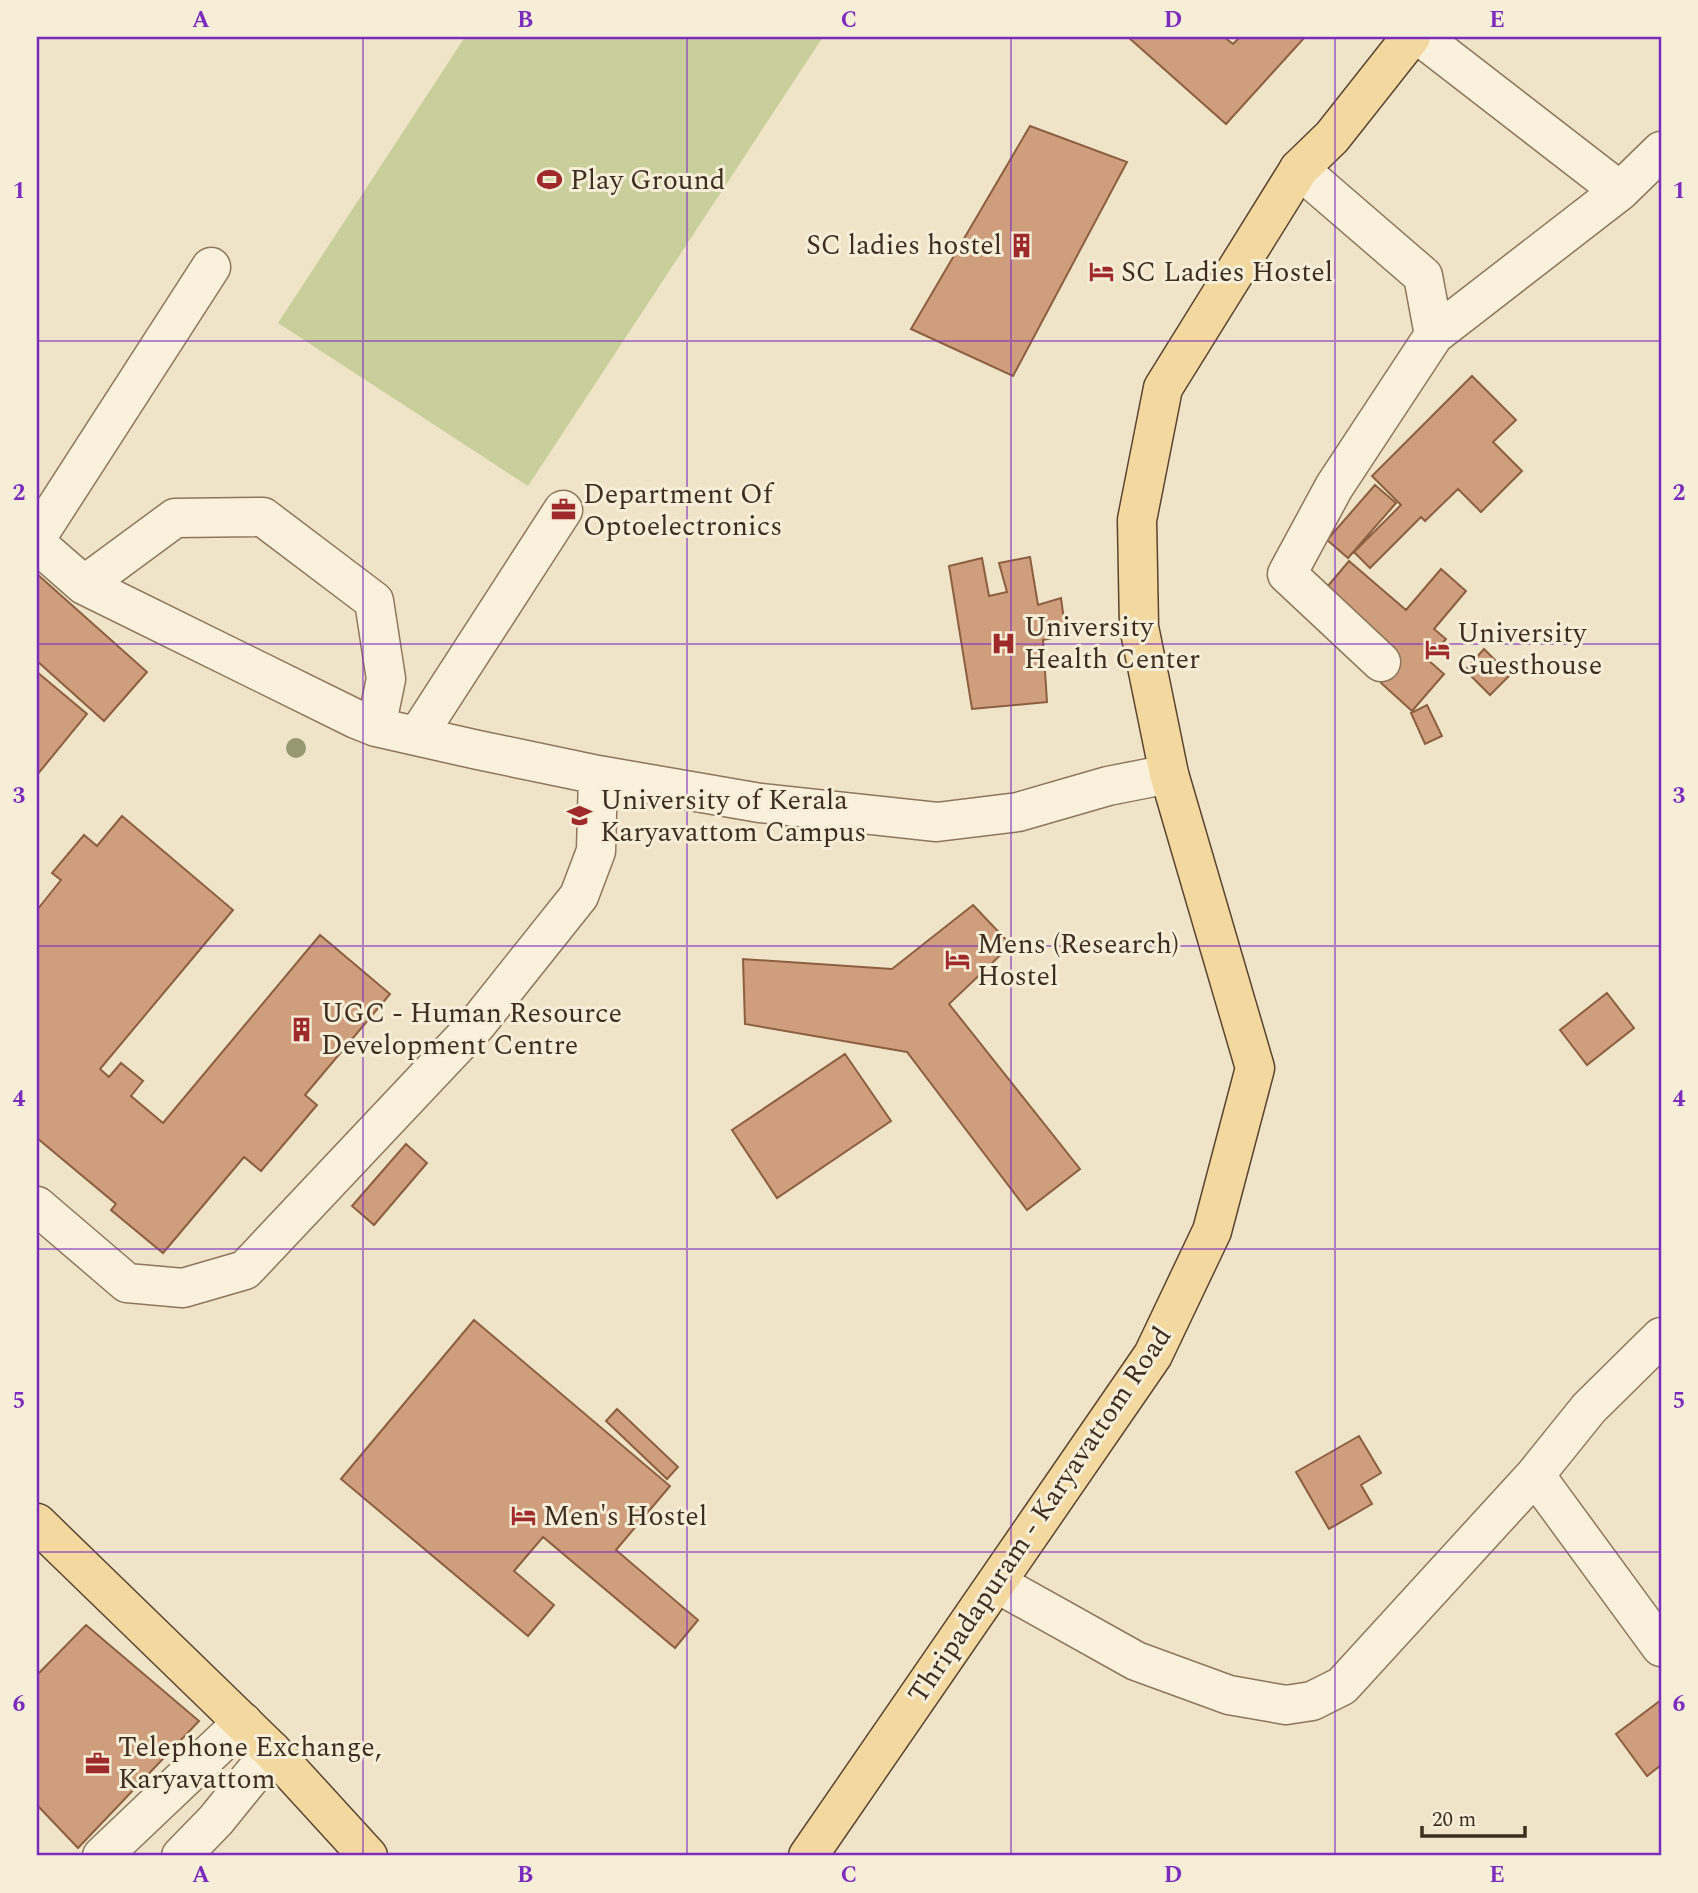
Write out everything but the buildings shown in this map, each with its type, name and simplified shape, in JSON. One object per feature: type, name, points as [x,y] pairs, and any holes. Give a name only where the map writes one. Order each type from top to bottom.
[{"type":"main road","name":"Thripadapuram - Karyavattom Road","points":[[808,1856],[998,1584],[1153,1355],[1212,1231],[1255,1068],[1169,774],[1139,626],[1137,520],[1163,388],[1299,169],[1332,137],[1411,37]]},
{"type":"main road","points":[[37,1523],[272,1751],[368,1856]]},
{"type":"street","points":[[1421,37],[1620,191]]},
{"type":"street","points":[[1381,662],[1287,574],[1334,487],[1434,335],[1620,191],[1661,151]]},
{"type":"street","points":[[1299,169],[1423,276],[1434,335]]},
{"type":"street","points":[[37,537],[211,267]]},
{"type":"street","points":[[417,736],[563,509]]},
{"type":"street","points":[[84,585],[175,518],[263,517],[374,601],[386,679],[376,727]]},
{"type":"street","points":[[37,544],[84,585],[376,727],[598,775],[760,803],[937,822],[1018,812],[1108,786],[1169,774]]},
{"type":"street","points":[[37,1206],[127,1283],[183,1288],[245,1270],[477,1024],[579,896],[596,851],[598,775]]},
{"type":"street","points":[[998,1584],[1136,1661],[1229,1695],[1286,1705],[1312,1701],[1342,1685],[1535,1475],[1590,1408],[1661,1338]]},
{"type":"street","points":[[1535,1475],[1661,1647]]},
{"type":"street","points":[[102,1856],[243,1722]]},
{"type":"street","points":[[181,1856],[216,1820],[272,1751]]},
{"type":"green space","name":"Play Ground","points":[[465,37],[823,37],[528,486],[278,323]]},
{"type":"place","name":"Play Ground","points":[[550,180]]},
{"type":"place","name":"SC ladies hostel","points":[[1022,245]]},
{"type":"place","name":"SC Ladies Hostel","points":[[1101,272]]},
{"type":"place","name":"Department Of Optoelectronics","points":[[563,510]]},
{"type":"place","name":"University Health Center","points":[[1004,643]]},
{"type":"place","name":"University Guesthouse","points":[[1437,649]]},
{"type":"place","name":"University of Kerala Karyavattom Campus","points":[[580,816]]},
{"type":"place","name":"Mens (Research) Hostel","points":[[957,960]]},
{"type":"place","name":"UGC - Human Resource Development Centre","points":[[301,1029]]},
{"type":"place","name":"Men's Hostel","points":[[523,1516]]},
{"type":"place","name":"Telephone Exchange, Karyavattom","points":[[98,1763]]}]
